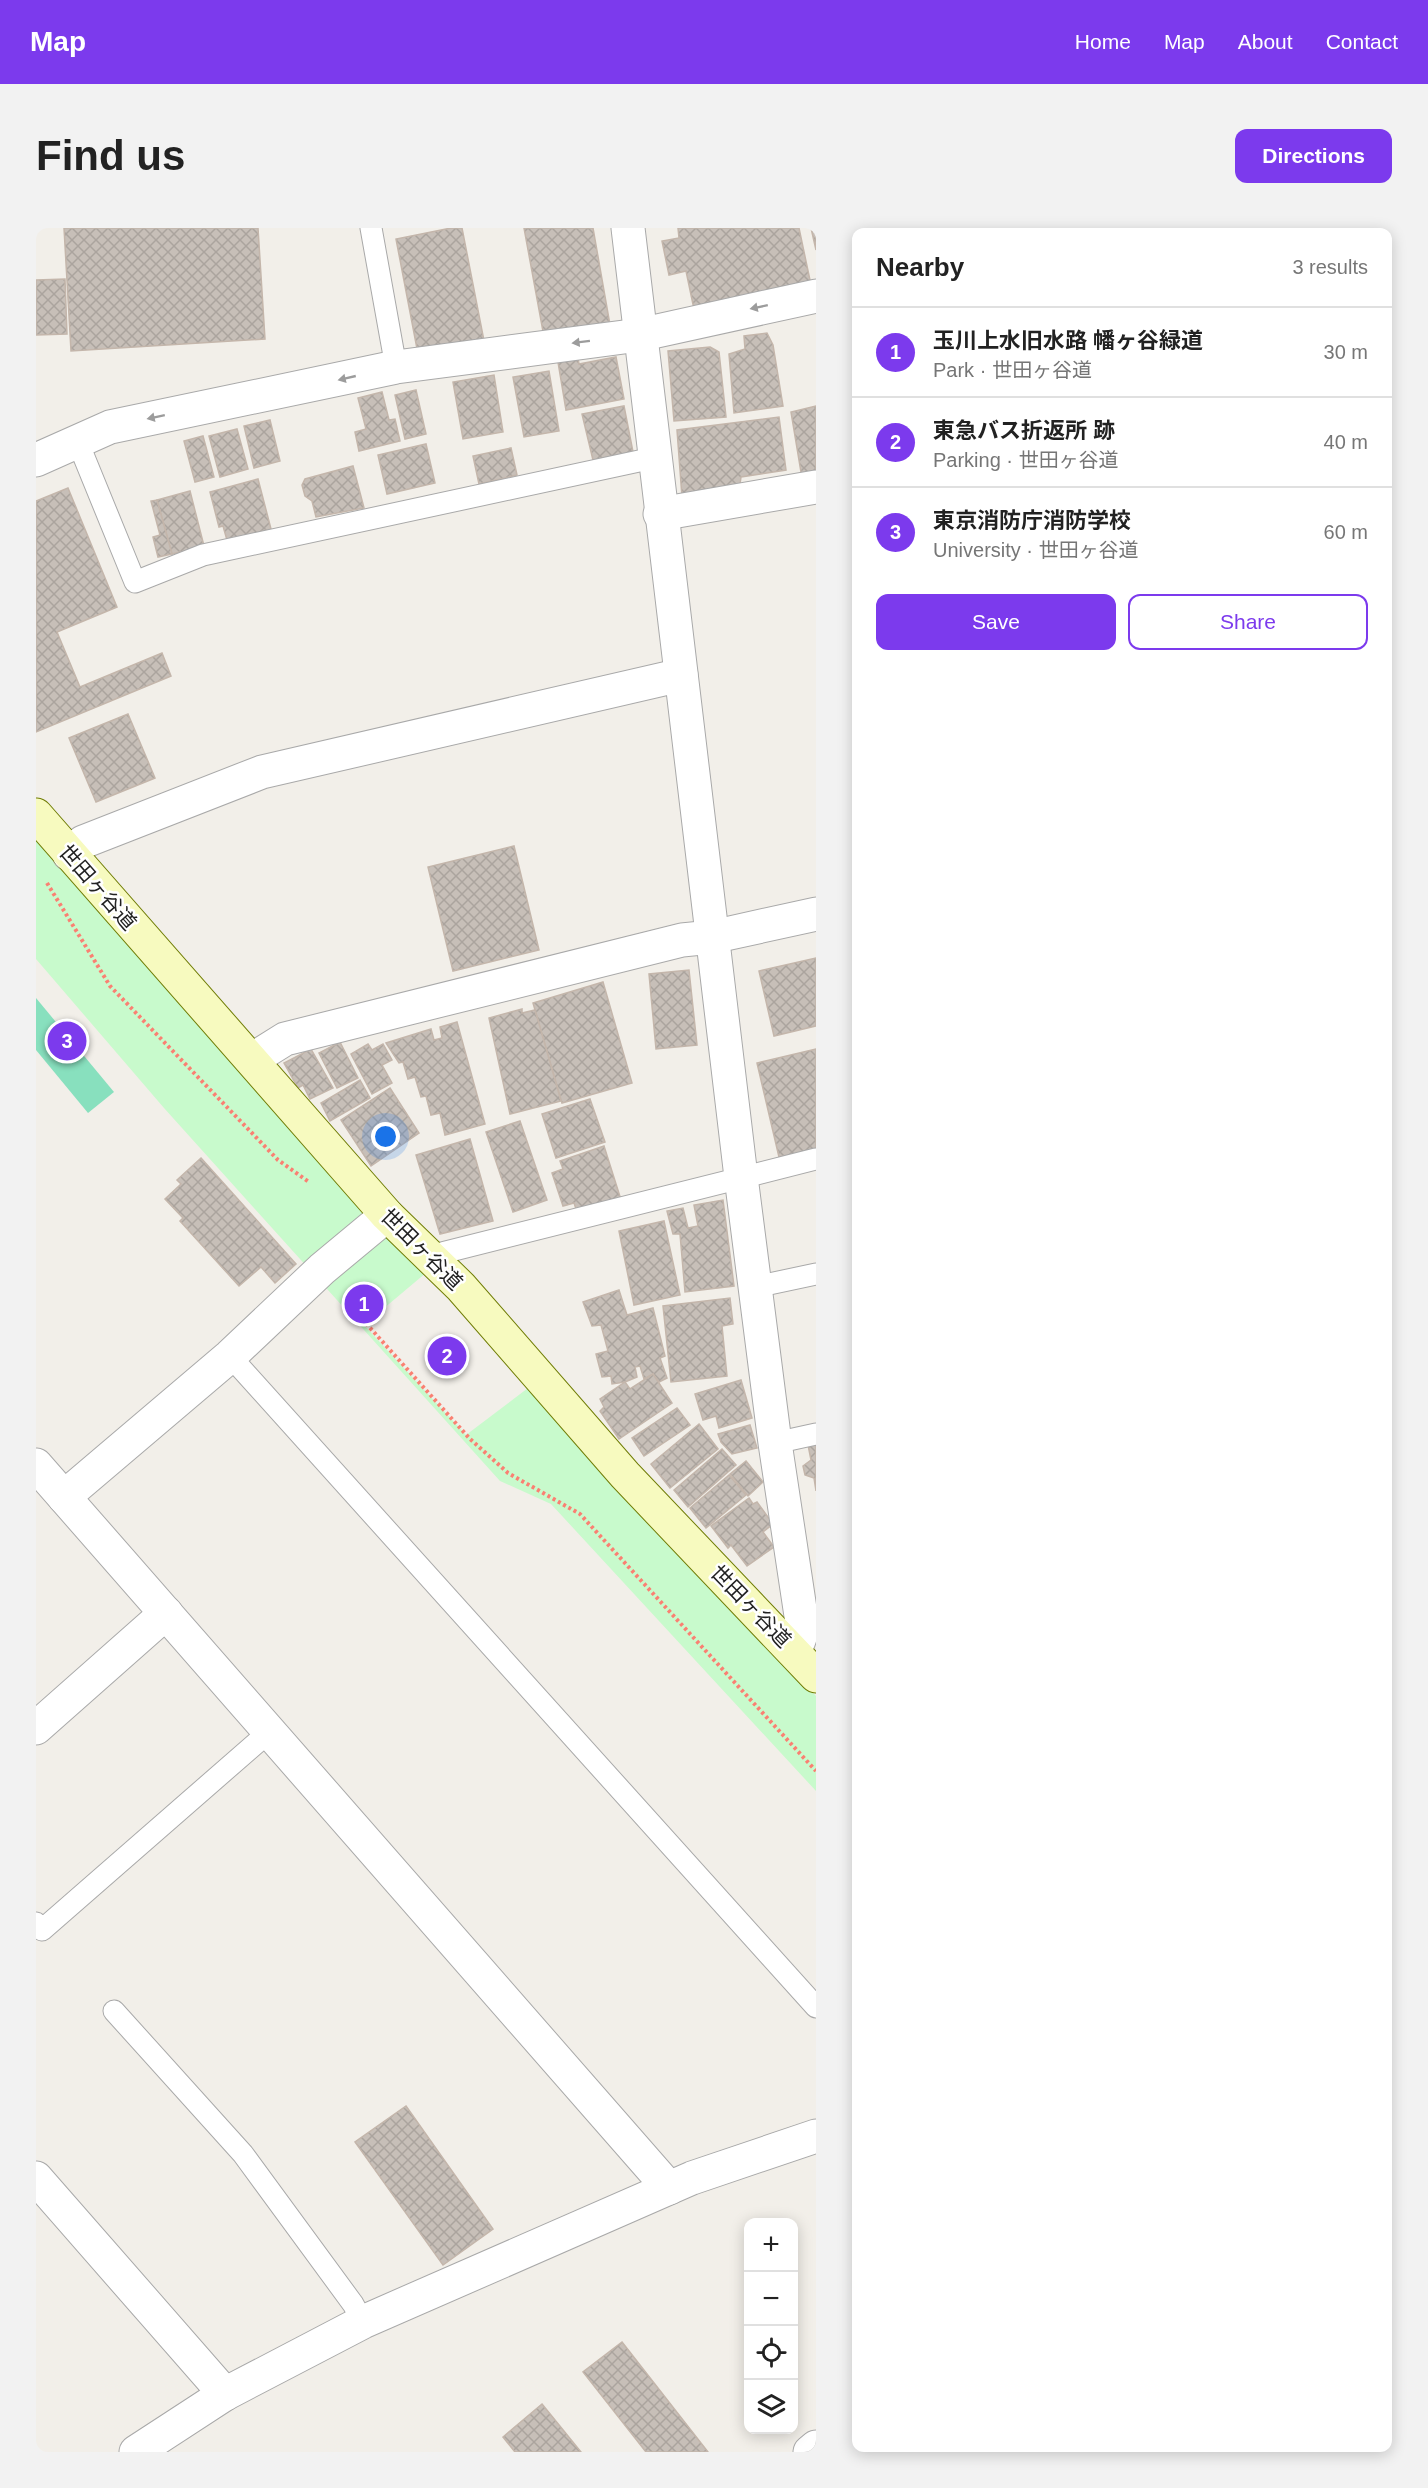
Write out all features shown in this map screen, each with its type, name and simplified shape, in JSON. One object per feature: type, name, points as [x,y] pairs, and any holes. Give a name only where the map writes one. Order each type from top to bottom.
[{"type":"street","points":[[628,228],[653,458],[741,1177],[775,1443],[806,1648]]},
{"type":"street","points":[[36,460],[110,427],[396,367],[639,335],[816,296]]},
{"type":"street","points":[[660,514],[816,487]]},
{"type":"street","points":[[69,854],[83,842],[262,772],[681,675]]},
{"type":"street","name":"世田ヶ谷道","points":[[36,815],[233,1042],[253,1059],[387,1215],[461,1287],[625,1475],[806,1648],[816,1676]]},
{"type":"street","points":[[253,1059],[285,1039],[682,940],[712,937],[816,914]]},
{"type":"street","points":[[64,1497],[230,1356],[322,1269],[387,1215]]},
{"type":"street","points":[[36,1465],[669,2188]]},
{"type":"street","points":[[36,1728],[166,1613]]},
{"type":"street","points":[[136,2452],[174,2441],[225,2394],[363,2322],[669,2188],[816,2136]]},
{"type":"street","points":[[36,2178],[225,2394]]},
{"type":"street","points":[[810,2452],[816,2447]]},
{"type":"lane","points":[[371,228],[396,367]]},
{"type":"lane","points":[[77,441],[135,582],[202,555],[653,458]]},
{"type":"lane","points":[[430,1256],[816,1159]]},
{"type":"lane","points":[[755,1287],[816,1274]]},
{"type":"lane","points":[[230,1356],[816,2007]]},
{"type":"lane","points":[[775,1443],[816,1434]]},
{"type":"lane","points":[[36,1923],[42,1930],[270,1731]]},
{"type":"lane","points":[[114,2012],[243,2154],[353,2304],[363,2322]]},
{"type":"path","points":[[41,874],[110,986],[278,1160],[311,1184]]},
{"type":"path","points":[[346,1285],[354,1310],[470,1439],[508,1473],[580,1514],[816,1771]]},
{"type":"green space","points":[[36,829],[427,1272],[364,1325],[466,1435],[528,1388],[816,1696],[816,1791],[551,1504],[500,1481],[164,1108],[36,959]]},
{"type":"green space","points":[[36,998],[114,1092],[88,1113],[36,1050]]},
{"type":"building","points":[[64,228],[258,228],[265,339],[71,351]]},
{"type":"building","points":[[451,228],[462,228],[485,346],[419,359],[396,239]]},
{"type":"building","points":[[524,228],[593,228],[610,325],[544,337]]},
{"type":"building","points":[[678,228],[799,228],[811,285],[694,309],[686,271],[669,275],[662,241],[679,238]]},
{"type":"building","points":[[811,228],[816,228],[816,250]]},
{"type":"building","points":[[65,279],[67,334],[36,335],[36,280]]},
{"type":"building","points":[[767,333],[773,345],[783,406],[734,413],[729,354],[745,349],[744,336]]},
{"type":"building","points":[[710,347],[719,352],[726,417],[674,421],[668,351]]},
{"type":"building","points":[[616,357],[624,399],[566,410],[558,362],[578,358],[579,364]]},
{"type":"building","points":[[549,371],[559,431],[524,437],[513,377]]},
{"type":"building","points":[[494,375],[503,432],[463,439],[453,382]]},
{"type":"building","points":[[416,390],[426,434],[405,439],[395,395]]},
{"type":"building","points":[[382,392],[389,420],[395,419],[400,441],[359,451],[355,432],[366,429],[358,398]]},
{"type":"building","points":[[624,406],[633,452],[593,460],[582,414]]},
{"type":"building","points":[[816,406],[816,475],[802,478],[791,412]]},
{"type":"building","points":[[779,417],[786,470],[741,477],[739,491],[682,497],[677,430]]},
{"type":"building","points":[[270,420],[280,461],[254,468],[244,426]]},
{"type":"building","points":[[237,429],[248,469],[220,477],[209,436]]},
{"type":"building","points":[[203,436],[214,477],[195,482],[184,441]]},
{"type":"building","points":[[426,444],[435,483],[387,494],[378,455]]},
{"type":"building","points":[[511,448],[517,475],[479,484],[473,456]]},
{"type":"building","points":[[353,466],[364,508],[316,517],[312,501],[305,496],[302,485],[305,479]]},
{"type":"building","points":[[258,479],[271,529],[227,540],[223,526],[219,527],[210,492]]},
{"type":"building","points":[[68,488],[117,607],[57,632],[80,687],[162,653],[171,676],[36,732],[36,501]]},
{"type":"building","points":[[190,491],[204,546],[172,554],[157,500]]},
{"type":"building","points":[[157,500],[172,554],[158,557],[153,537],[160,535],[151,501]]},
{"type":"building","points":[[128,714],[155,778],[96,802],[69,738]]},
{"type":"building","points":[[514,846],[539,950],[453,971],[428,867]]},
{"type":"building","points":[[816,958],[816,1026],[774,1036],[759,971]]},
{"type":"building","points":[[689,970],[697,1045],[656,1049],[649,974]]},
{"type":"building","points":[[603,982],[632,1083],[562,1103],[533,1003]]},
{"type":"building","points":[[522,1009],[522,1013],[535,1010],[561,1101],[510,1114],[489,1018]]},
{"type":"building","points":[[457,1022],[485,1124],[445,1135],[440,1113],[431,1115],[426,1096],[421,1097],[415,1077],[408,1079],[403,1062],[399,1063],[386,1043],[431,1029],[434,1040],[442,1038],[440,1027]]},
{"type":"building","points":[[340,1042],[358,1078],[337,1088],[319,1053]]},
{"type":"building","points":[[368,1044],[372,1050],[383,1044],[392,1060],[382,1065],[392,1083],[372,1094],[351,1054]]},
{"type":"building","points":[[311,1049],[333,1088],[310,1099],[303,1085],[298,1088],[284,1063]]},
{"type":"building","points":[[816,1049],[816,1149],[779,1157],[757,1063]]},
{"type":"building","points":[[360,1080],[370,1098],[330,1121],[321,1103]]},
{"type":"building","points":[[390,1088],[419,1133],[371,1166],[341,1120]]},
{"type":"building","points":[[590,1099],[605,1142],[556,1158],[542,1114]]},
{"type":"building","points":[[520,1121],[547,1200],[513,1212],[486,1132]]},
{"type":"building","points":[[470,1139],[493,1221],[440,1234],[416,1155]]},
{"type":"building","points":[[604,1146],[622,1203],[577,1212],[574,1203],[563,1206],[552,1173],[563,1169],[560,1161]]},
{"type":"building","points":[[201,1158],[296,1264],[275,1283],[261,1267],[239,1286],[180,1221],[183,1218],[165,1199],[181,1184],[177,1180]]},
{"type":"building","points":[[723,1200],[734,1286],[685,1292],[680,1234],[673,1234],[667,1211],[683,1208],[688,1228],[698,1226],[694,1205]]},
{"type":"building","points":[[664,1221],[680,1295],[634,1305],[619,1231]]},
{"type":"building","points":[[619,1290],[627,1315],[653,1308],[665,1356],[660,1358],[667,1378],[659,1382],[653,1374],[644,1379],[640,1366],[635,1367],[637,1377],[625,1382],[612,1384],[611,1376],[602,1377],[596,1354],[608,1351],[601,1325],[592,1326],[583,1302]]},
{"type":"building","points":[[730,1298],[733,1324],[722,1326],[727,1376],[671,1382],[663,1306]]},
{"type":"building","points":[[653,1374],[672,1403],[619,1439],[600,1411],[604,1407],[600,1399],[625,1382],[630,1389]]},
{"type":"building","points":[[741,1380],[752,1418],[719,1428],[716,1416],[703,1420],[695,1394]]},
{"type":"building","points":[[677,1408],[690,1425],[644,1456],[632,1438]]},
{"type":"building","points":[[699,1424],[718,1449],[670,1488],[651,1464]]},
{"type":"building","points":[[750,1425],[757,1448],[732,1454],[721,1442],[718,1434]]},
{"type":"building","points":[[816,1444],[816,1491],[814,1478],[805,1475],[803,1466],[811,1460],[808,1445]]},
{"type":"building","points":[[722,1449],[736,1465],[688,1507],[674,1490]]},
{"type":"building","points":[[746,1461],[763,1482],[748,1496],[730,1474]]},
{"type":"building","points":[[729,1475],[746,1495],[706,1528],[690,1508]]},
{"type":"building","points":[[749,1498],[753,1504],[757,1502],[773,1524],[763,1532],[774,1547],[747,1566],[731,1545],[728,1548],[711,1526]]},
{"type":"building","points":[[406,2106],[493,2229],[443,2265],[355,2142]]},
{"type":"building","points":[[622,2342],[708,2452],[646,2452],[583,2372]]},
{"type":"building","points":[[542,2404],[581,2452],[515,2452],[503,2437]]},
{"type":"place","name":"東京消防庁消防学校","points":[[67,1041]]},
{"type":"place","name":"玉川上水旧水路 幡ヶ谷緑道","points":[[364,1304]]},
{"type":"place","name":"東急バス折返所 跡","points":[[447,1356]]}]
